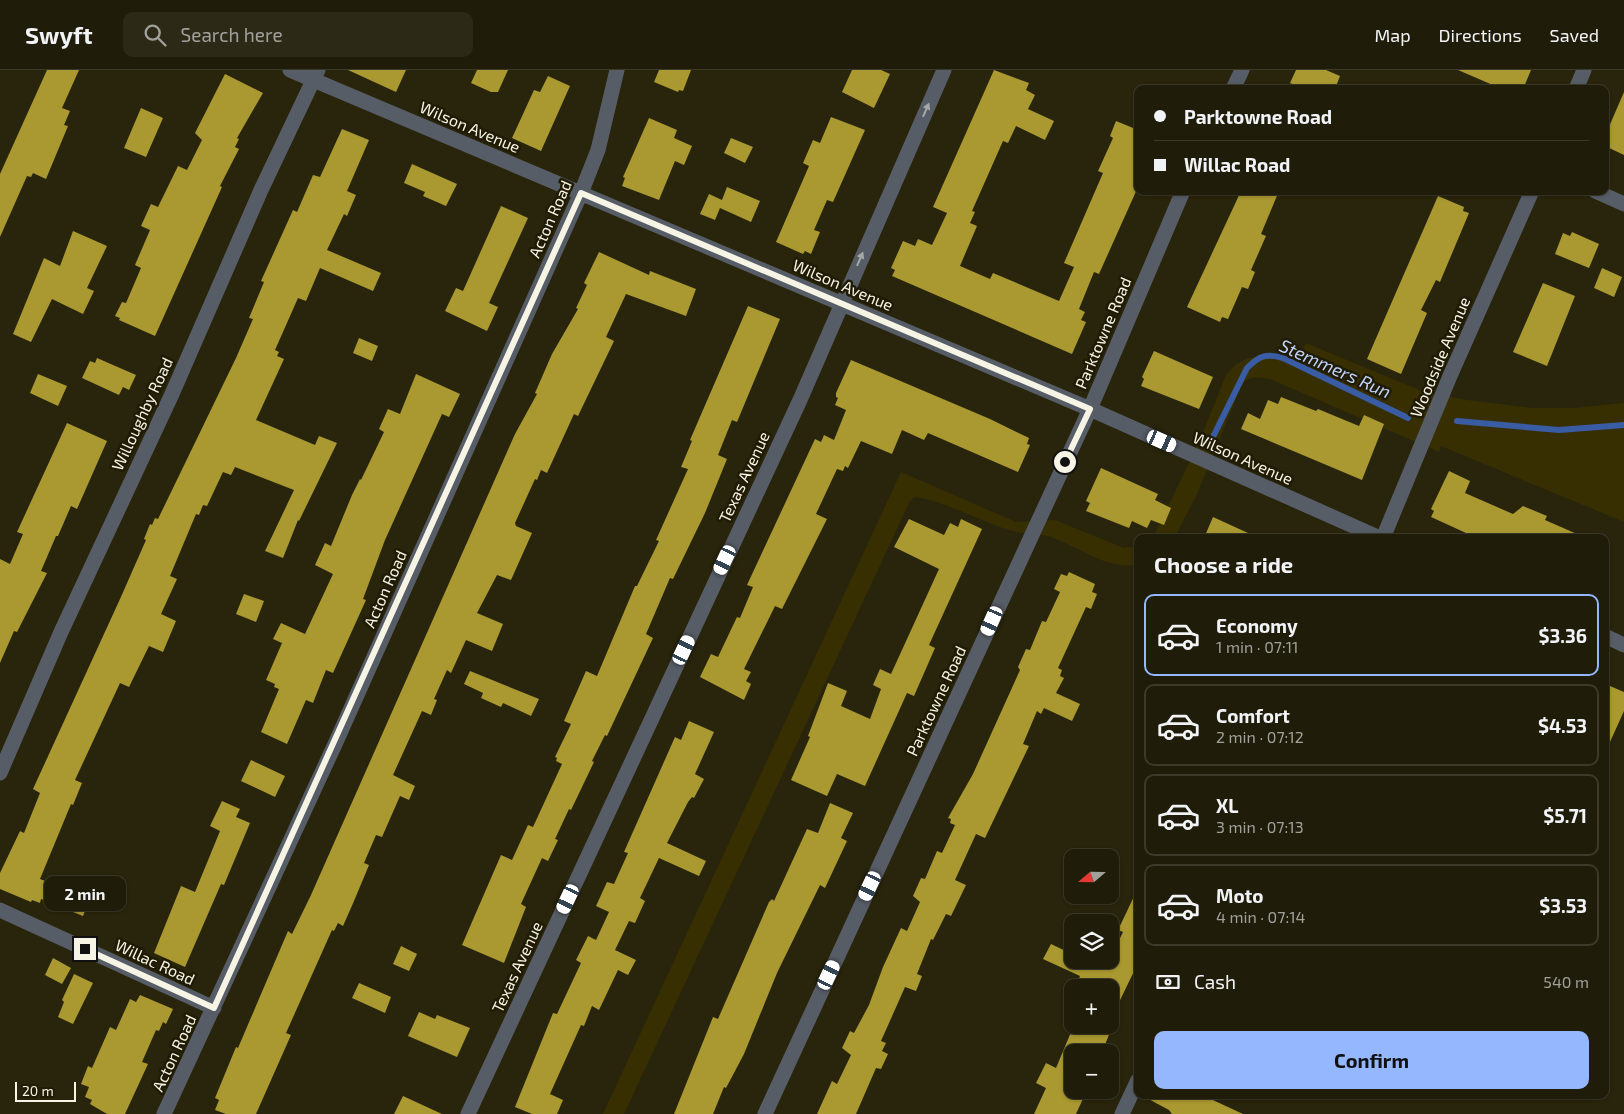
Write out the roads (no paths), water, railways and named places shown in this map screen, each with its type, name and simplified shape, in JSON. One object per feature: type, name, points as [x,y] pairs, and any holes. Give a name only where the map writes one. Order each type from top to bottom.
[{"type":"street","name":"Wilson Avenue","points":[[290,70],[316,75],[581,193],[1090,409],[1373,534]]},
{"type":"street","name":"Acton Road","points":[[164,1114],[214,1008],[581,193],[600,141],[617,70]]},
{"type":"street","name":"Texas Avenue","points":[[468,1114],[800,400],[840,304],[944,70]]},
{"type":"street","points":[[1235,85],[1242,70]]},
{"type":"street","points":[[1578,85],[1584,70]]},
{"type":"street","name":"Willoughby Road","points":[[0,772],[60,632],[172,394],[261,190],[316,75]]},
{"type":"street","name":"Parktowne Road","points":[[765,1114],[1090,409],[1181,195]]},
{"type":"street","name":"Woodside Avenue","points":[[1384,534],[1450,376],[1530,195]]},
{"type":"street","points":[[1604,195],[1624,204]]},
{"type":"street","points":[[1609,638],[1624,644]]},
{"type":"street","name":"Willac Road","points":[[0,910],[214,1008]]},
{"type":"street","points":[[1122,1114],[1134,1088]]},
{"type":"waterway","name":"Stemmers Run","points":[[1210,443],[1247,368],[1259,358],[1267,356],[1283,358],[1408,418]]},
{"type":"waterway","name":"Stemmers Run","points":[[1457,421],[1559,430],[1624,425]]}]
